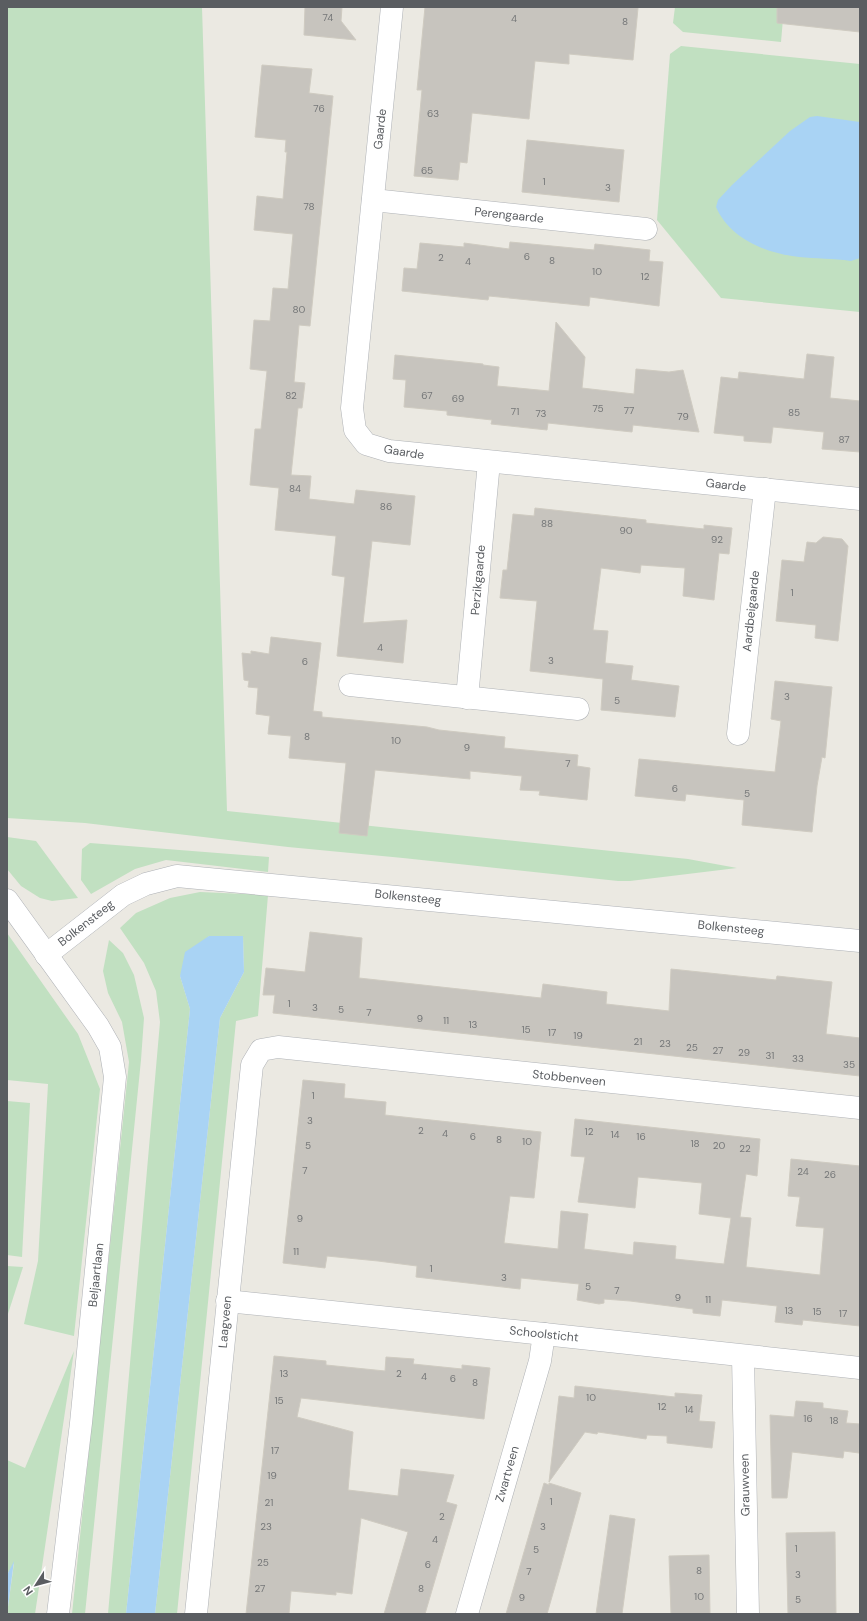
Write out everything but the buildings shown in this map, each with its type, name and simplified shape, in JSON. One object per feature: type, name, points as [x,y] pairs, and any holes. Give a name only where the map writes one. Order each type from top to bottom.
[{"type":"street","name":"Gaarde","points":[[392,7],[352,408],[354,430],[366,444],[389,452],[765,489],[860,500]]},
{"type":"street","name":"Perengaarde","points":[[373,200],[646,229]]},
{"type":"street","name":"Perzikgaarde","points":[[467,698],[489,462]]},
{"type":"street","name":"Aardbeigaarde","points":[[738,734],[765,489]]},
{"type":"street","points":[[350,685],[578,709]]},
{"type":"street","name":"Bolkensteeg","points":[[7,900],[46,955],[122,895],[146,884],[177,876],[860,941]]},
{"type":"street","name":"Beljaartlaan","points":[[46,955],[98,1026],[110,1047],[115,1077],[81,1423],[58,1614]]},
{"type":"street","name":"Stobbenveen","points":[[278,1047],[860,1108]]},
{"type":"street","name":"Laagveen","points":[[196,1614],[252,1065],[261,1050],[278,1047]]},
{"type":"street","name":"Schoolsticht","points":[[227,1301],[860,1368]]},
{"type":"street","name":"Zwartveen","points":[[467,1614],[540,1361],[544,1334]]},
{"type":"street","name":"Grauwveen","points":[[743,1356],[748,1614]]},
{"type":"green space","points":[[7,7],[202,7],[227,811],[688,859],[737,868],[630,881],[618,881],[288,847],[85,823],[7,818]]},
{"type":"green space","points":[[675,7],[784,7],[781,42],[683,32],[673,23]]},
{"type":"green space","points":[[681,46],[860,64],[860,312],[721,298],[657,220],[670,54]]},
{"type":"green space","points":[[7,837],[36,841],[78,898],[52,901],[40,898],[21,886],[7,869]]},
{"type":"green space","points":[[90,843],[269,857],[268,872],[166,860],[135,869],[91,894],[81,880],[82,849]]},
{"type":"green space","points":[[200,892],[268,895],[258,1016],[236,1021],[177,1614],[155,1614],[220,1018],[244,972],[243,936],[209,936],[180,976],[190,1009],[126,1614],[108,1614],[160,1022],[156,991],[144,963],[120,928],[136,913],[170,898]]},
{"type":"green space","points":[[7,933],[78,1034],[100,1089],[74,1336],[24,1324],[38,1261],[48,1084],[7,1080]]},
{"type":"green space","points":[[109,940],[123,953],[134,975],[144,1018],[85,1614],[72,1614],[129,1062],[122,1022],[108,993],[103,971]]},
{"type":"green space","points":[[7,1101],[30,1103],[22,1257],[7,1255]]},
{"type":"green space","points":[[7,1266],[23,1267],[7,1317]]},
{"type":"green space","points":[[74,1351],[35,1614],[7,1614],[14,1563],[7,1575],[7,1460],[25,1468]]},
{"type":"water","points":[[817,116],[860,122],[860,258],[851,261],[799,257],[762,248],[740,236],[730,228],[716,207],[718,200],[732,185],[790,131],[810,117]]},
{"type":"water","points":[[209,936],[243,936],[244,972],[220,1018],[155,1614],[126,1614],[190,1009],[180,976],[185,952]]},
{"type":"water","points":[[14,1561],[7,1614],[7,1575]]}]
